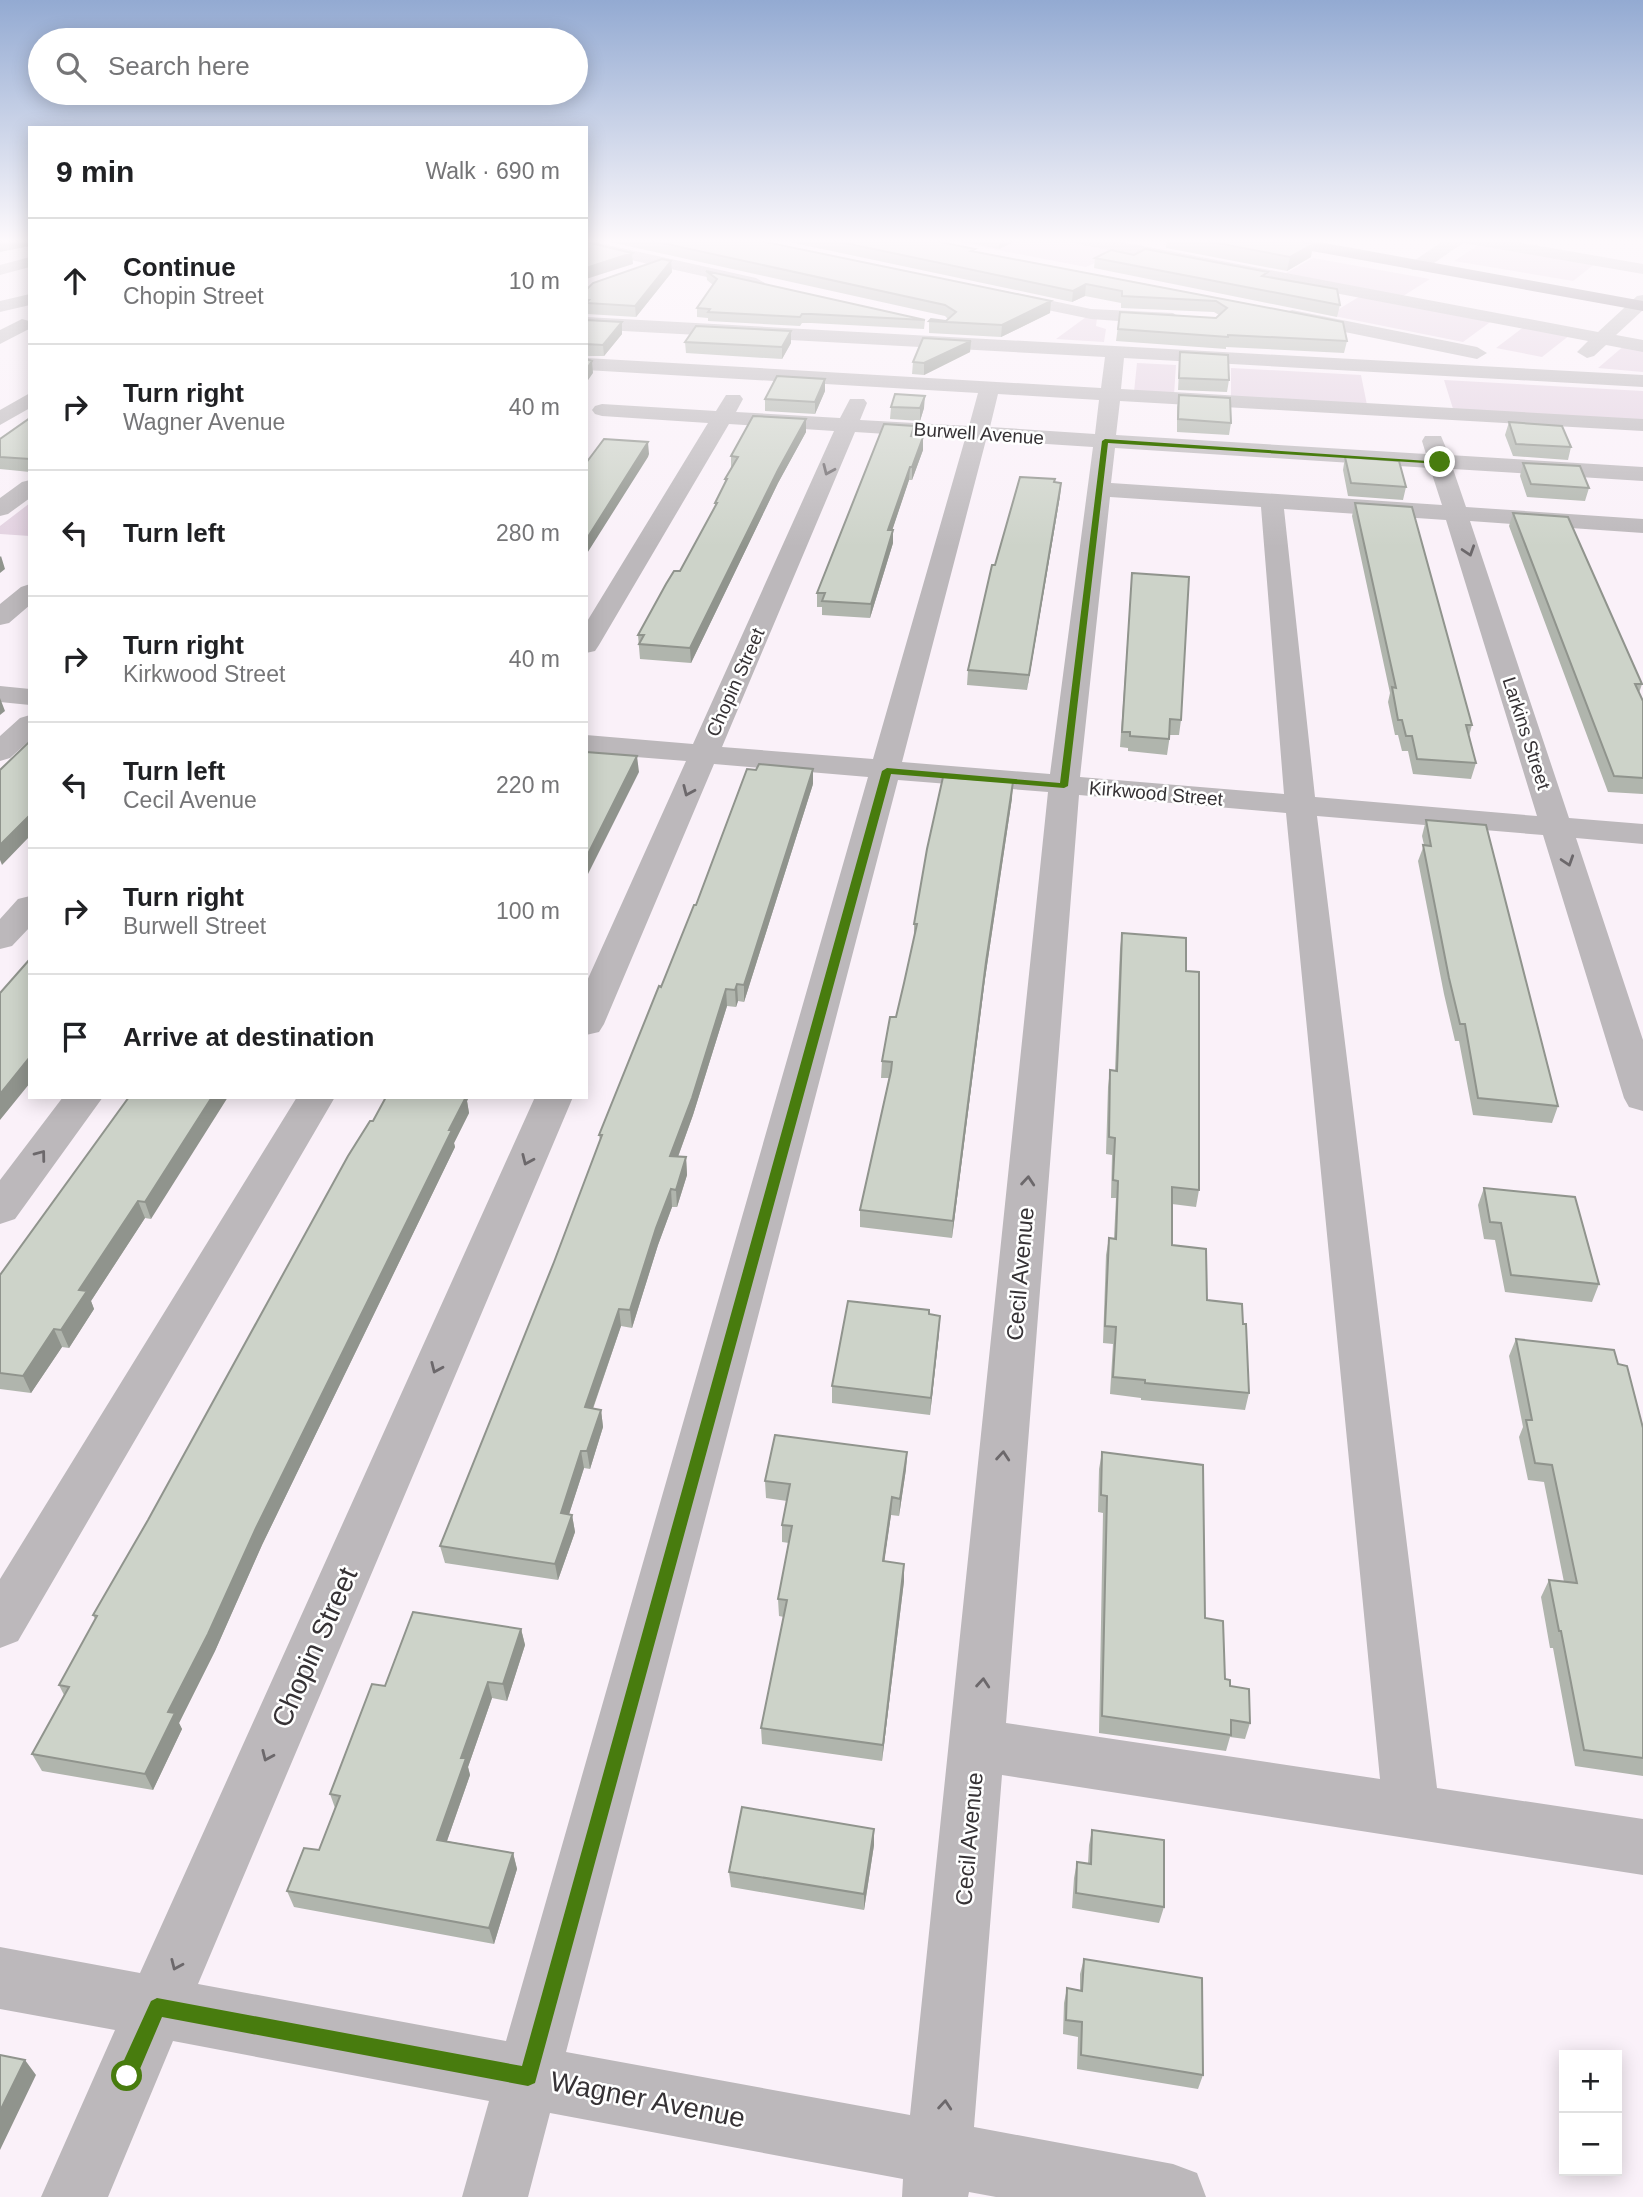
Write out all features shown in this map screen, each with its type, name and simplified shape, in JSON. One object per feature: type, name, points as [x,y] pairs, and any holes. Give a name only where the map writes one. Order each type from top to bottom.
[{"type":"street","points":[[588,428],[653,342]]},
{"type":"street","name":"Chopin Street","points":[[588,1019],[886,342]]},
{"type":"street","points":[[896,342],[1643,381]]},
{"type":"street","points":[[999,342],[1002,347]]},
{"type":"street","points":[[1418,342],[1527,363],[1559,376]]},
{"type":"street","points":[[1559,376],[1598,342]]},
{"type":"street","points":[[1620,342],[1643,346]]},
{"type":"street","name":"Cecil Avenue","points":[[938,2175],[1064,786],[1115,353]]},
{"type":"street","points":[[588,364],[1643,425]]},
{"type":"street","name":"Larkins Street","points":[[1410,369],[1643,1098]]},
{"type":"street","points":[[588,642],[748,373]]},
{"type":"street","points":[[495,2197],[990,387]]},
{"type":"street","points":[[1,417],[28,400]]},
{"type":"street","name":"Burwell Avenue","points":[[602,410],[1643,474]]},
{"type":"street","points":[[0,509],[28,488]]},
{"type":"street","points":[[1099,489],[1643,526]]},
{"type":"street","points":[[1272,501],[1301,806],[1411,1810]]},
{"type":"street","points":[[0,617],[28,594]]},
{"type":"street","points":[[0,694],[28,697]]},
{"type":"street","points":[[0,752],[28,726]]},
{"type":"street","name":"Kirkwood Street","points":[[588,744],[1643,834]]},
{"type":"street","points":[[0,939],[28,908]]},
{"type":"street","points":[[0,1209],[82,1099]]},
{"type":"street","points":[[0,1625],[315,1099]]},
{"type":"street","name":"Chopin Street","points":[[74,2197],[553,1099]]},
{"type":"street","points":[[977,1745],[1643,1847]]},
{"type":"street","name":"Wagner Avenue","points":[[0,1978],[528,2077],[938,2175],[1173,2197]]},
{"type":"shaded area","points":[[1505,342],[1562,342],[1542,357],[1496,348]]},
{"type":"shaded area","points":[[1625,345],[1643,348],[1643,372],[1598,368]]},
{"type":"shaded area","points":[[1137,363],[1176,365],[1174,395],[1134,392]]},
{"type":"shaded area","points":[[1231,368],[1361,375],[1367,405],[1231,397]]},
{"type":"shaded area","points":[[1444,380],[1643,391],[1643,423],[1454,412]]},
{"type":"shaded area","points":[[28,505],[28,536],[0,534],[0,526]]},
{"type":"building","points":[[588,342],[606,342],[603,345],[588,344]]},
{"type":"building","points":[[685,342],[785,342],[782,347]]},
{"type":"building","points":[[922,342],[970,342],[924,363],[913,362]]},
{"type":"building","points":[[1180,352],[1228,355],[1229,380],[1179,378]]},
{"type":"building","points":[[777,376],[825,379],[815,402],[765,399]]},
{"type":"building","points":[[895,394],[925,396],[920,408],[891,407]]},
{"type":"building","points":[[1179,395],[1230,398],[1231,423],[1178,419]]},
{"type":"building","points":[[753,416],[806,419],[690,648],[639,644],[644,635],[638,635],[666,584],[674,571],[680,571],[717,503],[725,479],[738,457],[731,456]]},
{"type":"building","points":[[28,419],[28,459],[0,457],[0,439]]},
{"type":"building","points":[[1509,422],[1562,426],[1571,447],[1516,444]]},
{"type":"building","points":[[884,424],[914,426],[911,436],[923,437],[888,530],[893,530],[871,604],[822,601],[825,593],[817,593]]},
{"type":"building","points":[[604,439],[648,442],[588,537],[588,460]]},
{"type":"building","points":[[1345,457],[1399,461],[1406,487],[1351,483]]},
{"type":"building","points":[[1523,463],[1580,466],[1589,488],[1531,484]]},
{"type":"building","points":[[1020,477],[1055,479],[1054,482],[1061,483],[1029,675],[968,670],[992,565],[995,565]]},
{"type":"building","points":[[1355,503],[1412,507],[1472,725],[1466,725],[1476,763],[1417,759],[1412,736],[1406,736],[1402,720],[1398,720],[1392,687],[1396,688]]},
{"type":"building","points":[[1513,513],[1568,517],[1642,684],[1635,684],[1643,701],[1643,778],[1614,776]]},
{"type":"building","points":[[1132,573],[1189,577],[1181,720],[1170,719],[1169,739],[1130,736],[1130,732],[1122,732]]},
{"type":"building","points":[[28,743],[28,817],[0,845],[0,770]]},
{"type":"building","points":[[588,752],[637,756],[588,854]]},
{"type":"building","points":[[759,764],[813,769],[744,985],[737,984],[735,990],[726,989],[692,1098],[670,1156],[686,1157],[676,1190],[671,1189],[656,1228],[630,1310],[619,1309],[585,1407],[601,1410],[587,1451],[581,1451],[561,1513],[572,1515],[555,1564],[440,1546],[554,1262],[602,1135],[599,1135],[659,986],[661,987],[696,905],[747,769],[756,770]]},
{"type":"building","points":[[943,777],[1013,782],[986,962],[953,1221],[860,1210],[891,1071],[892,1062],[882,1061],[890,1017],[896,1017],[904,983],[917,924],[914,924],[927,849]]},
{"type":"building","points":[[1426,820],[1486,825],[1558,1106],[1478,1098],[1465,1024],[1460,1024],[1449,978],[1423,845],[1431,846]]},
{"type":"building","points":[[1122,933],[1186,938],[1186,971],[1199,972],[1199,1190],[1172,1187],[1172,1245],[1206,1249],[1207,1300],[1242,1304],[1243,1324],[1246,1324],[1249,1393],[1145,1383],[1145,1380],[1113,1377],[1116,1327],[1105,1326],[1109,1238],[1116,1239],[1118,1181],[1113,1180],[1115,1138],[1109,1137],[1110,1070],[1117,1071]]},
{"type":"building","points":[[28,961],[28,1059],[0,1094],[0,993]]},
{"type":"building","points":[[128,1099],[211,1099],[145,1202],[138,1201],[79,1290],[87,1291],[61,1330],[54,1329],[23,1376],[0,1373],[0,1275]]},
{"type":"building","points":[[385,1099],[465,1099],[168,1712],[175,1713],[145,1774],[32,1754],[69,1687],[59,1685],[97,1616],[93,1615],[348,1156],[370,1121],[373,1121]]},
{"type":"building","points":[[1484,1188],[1575,1197],[1599,1284],[1511,1275],[1501,1223],[1490,1222]]},
{"type":"building","points":[[848,1301],[929,1310],[929,1314],[940,1316],[931,1398],[832,1386]]},
{"type":"building","points":[[1516,1339],[1614,1350],[1618,1364],[1627,1366],[1643,1428],[1643,1758],[1584,1750],[1549,1580],[1577,1583],[1552,1465],[1535,1463],[1526,1420],[1532,1420]]},
{"type":"building","points":[[775,1435],[907,1452],[900,1499],[892,1497],[883,1561],[904,1564],[883,1745],[761,1728],[787,1600],[778,1599],[792,1526],[782,1525],[790,1484],[765,1481]]},
{"type":"building","points":[[1102,1452],[1203,1465],[1205,1618],[1223,1621],[1225,1679],[1230,1680],[1230,1686],[1249,1689],[1250,1723],[1231,1720],[1231,1735],[1102,1716],[1107,1496],[1101,1495]]},
{"type":"building","points":[[413,1612],[521,1629],[503,1684],[488,1682],[461,1758],[466,1758],[437,1840],[513,1853],[489,1928],[287,1891],[304,1848],[319,1850],[340,1796],[330,1794],[372,1684],[385,1686]]},
{"type":"building","points":[[742,1807],[874,1829],[864,1894],[729,1872]]},
{"type":"building","points":[[1092,1830],[1164,1840],[1164,1907],[1076,1893],[1077,1862],[1091,1864]]},
{"type":"building","points":[[1084,1959],[1202,1978],[1203,2075],[1081,2055],[1082,2022],[1066,2020],[1067,1988],[1082,1991]]},
{"type":"building","points":[[0,2055],[25,2060],[0,2111]]},
{"type":"route","points":[[127,2076],[157,2007],[528,2077],[887,771],[1064,786],[1105,441],[1440,462]]}]
